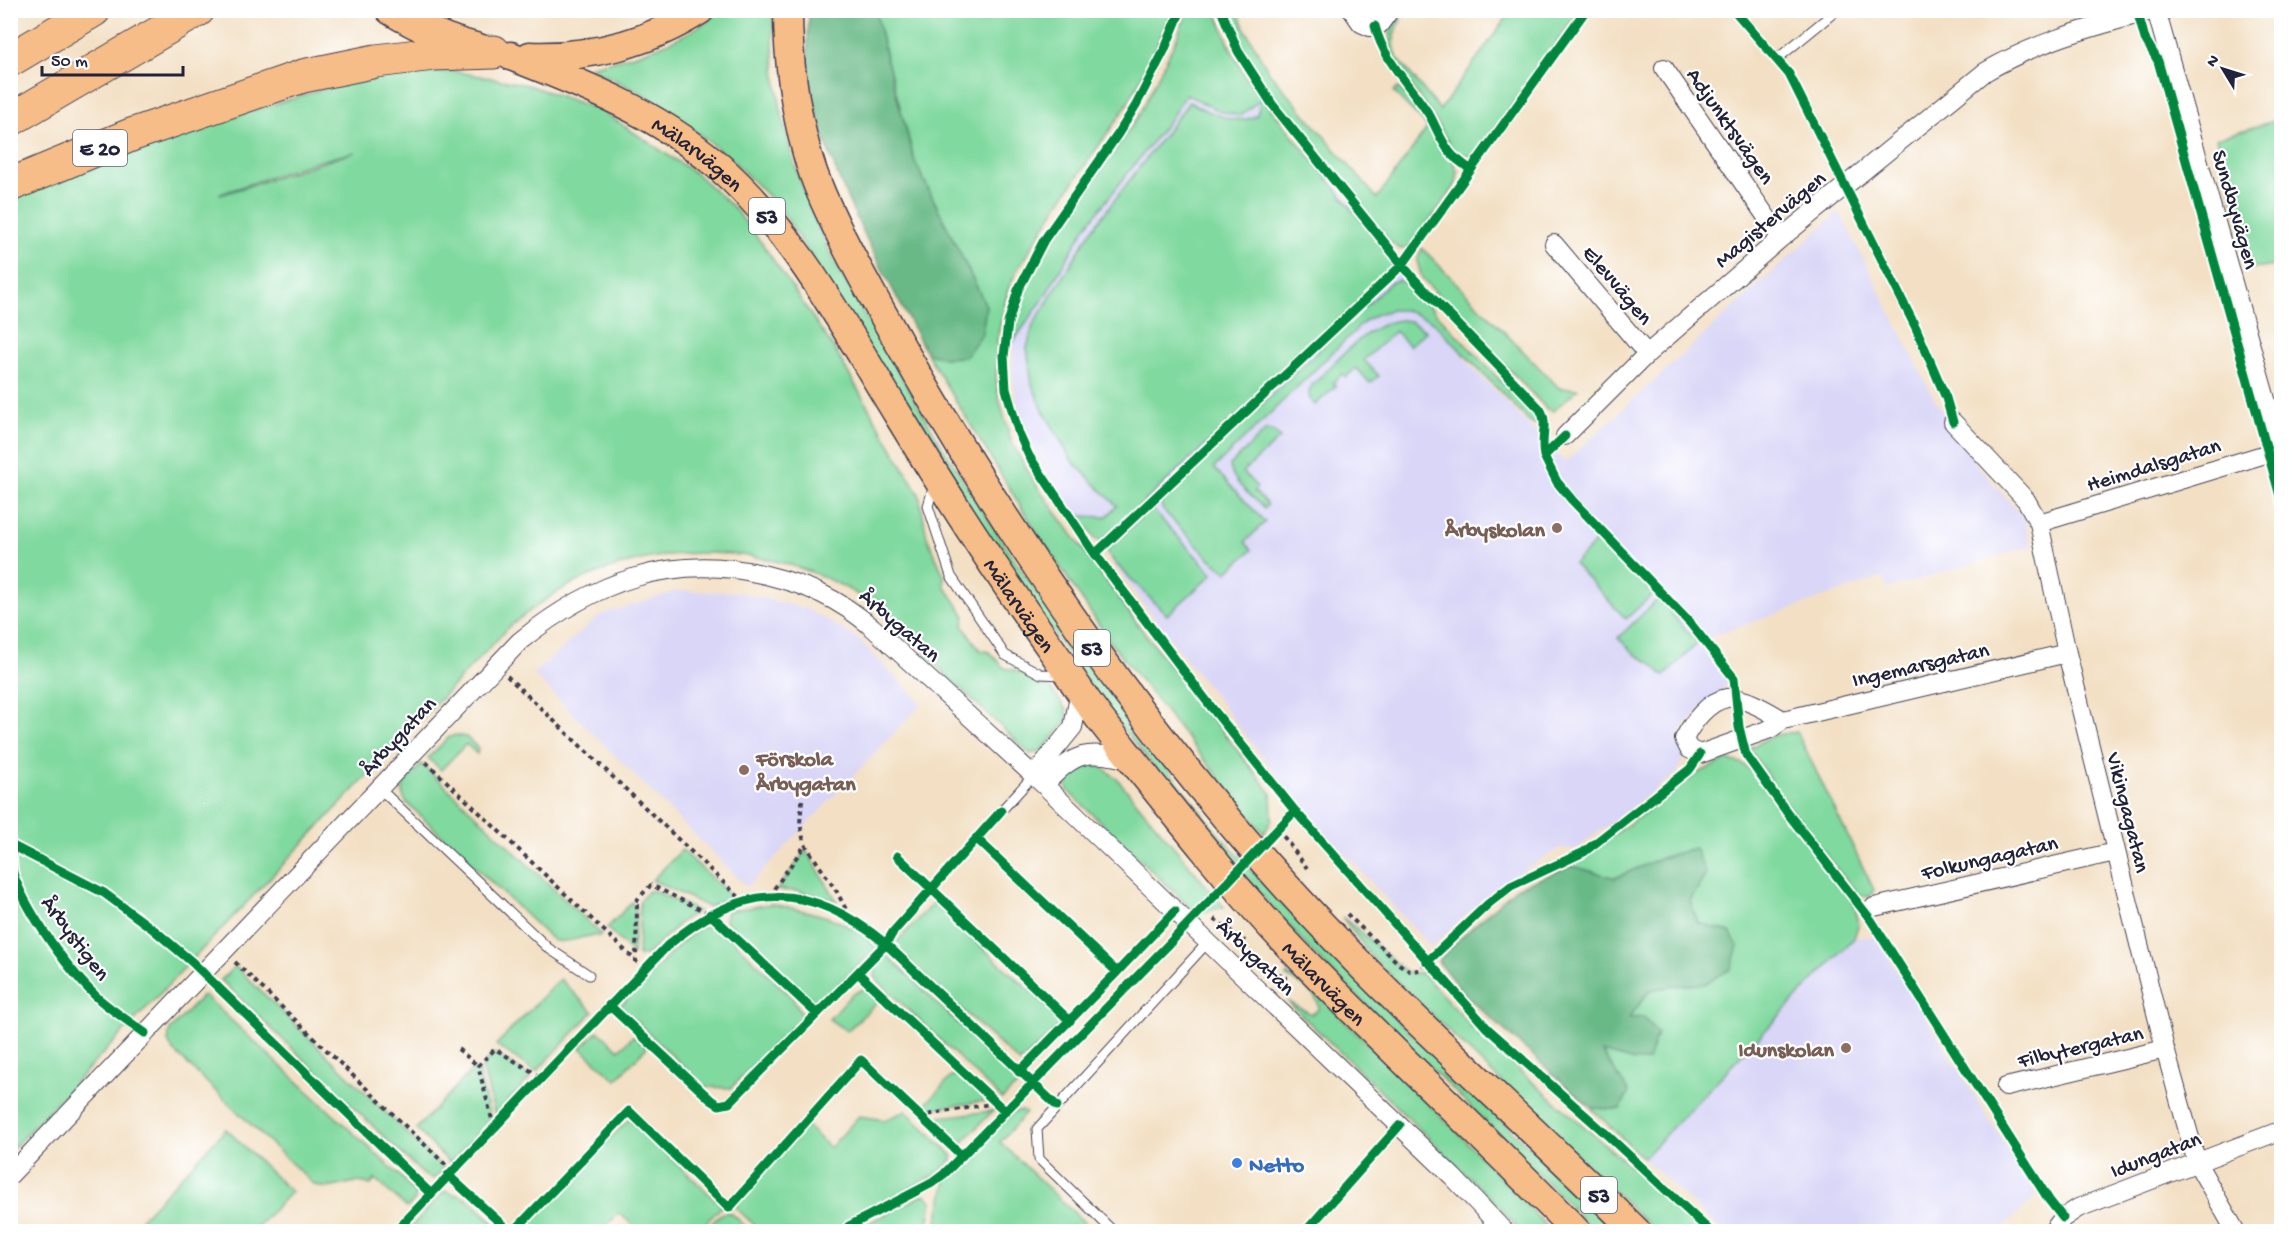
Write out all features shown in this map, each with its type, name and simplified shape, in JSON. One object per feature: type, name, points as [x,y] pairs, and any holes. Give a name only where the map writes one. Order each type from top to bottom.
[{"type":"highway","points":[[10,60],[94,10]]},
{"type":"highway","points":[[10,120],[198,10]]},
{"type":"highway","name":"E 20","points":[[10,185],[131,135],[303,76],[376,60],[434,54],[503,54]]},
{"type":"main road","name":"53","points":[[390,10],[419,28],[452,42],[503,54],[560,57],[627,46],[678,24],[700,10]]},
{"type":"main road","name":"Mälarvägen","points":[[788,10],[788,52],[795,101],[808,157],[828,208],[858,270],[917,375],[1041,574],[1146,719],[1204,792],[1284,884],[1396,1000],[1637,1232]]},
{"type":"main road","name":"Mälarvägen","points":[[503,54],[623,102],[660,122],[719,167],[744,191],[793,248],[819,285],[936,477],[1016,600],[1133,760],[1209,856],[1294,950],[1577,1232]]},
{"type":"street","points":[[1352,10],[1361,23],[1370,27],[1379,25],[1390,10]]},
{"type":"street","name":"Magistervägen","points":[[1565,436],[1647,354],[1780,238],[1985,72],[2014,54],[2051,39],[2155,10]]},
{"type":"street","name":"Sundbyvägen","points":[[2155,10],[2281,452]]},
{"type":"street","name":"Adjunktsvägen","points":[[1664,69],[1780,238]]},
{"type":"street","name":"Elevvägen","points":[[1554,244],[1647,354]]},
{"type":"street","name":"Vikingagatan","points":[[1953,422],[2026,500],[2039,523],[2067,653],[2165,1049],[2197,1163],[2236,1232]]},
{"type":"street","name":"Heimdalsgatan","points":[[2039,523],[2281,452]]},
{"type":"street","name":"Årbygatan","points":[[10,1175],[496,665],[536,628],[591,594],[626,580],[668,568],[736,568],[801,584],[848,607],[1039,780],[1453,1177],[1505,1232]]},
{"type":"street","name":"Ingemarsgatan","points":[[1783,720],[1751,703],[1728,698],[1713,704],[1692,724],[1684,739],[1689,749],[1700,754],[1770,729],[1783,720],[2067,653]]},
{"type":"street","points":[[1039,780],[1073,727],[1075,683]]},
{"type":"street","points":[[1039,780],[1074,757],[1093,753],[1133,760]]},
{"type":"street","name":"Folkungagatan","points":[[1874,907],[2115,852]]},
{"type":"street","name":"Filbytergatan","points":[[2006,1087],[2165,1049]]},
{"type":"street","name":"Idungatan","points":[[2052,1232],[2063,1218],[2078,1208],[2282,1130]]},
{"type":"lane","points":[[1777,59],[1837,10]]},
{"type":"lane","points":[[936,477],[928,506],[951,576],[1005,655],[1041,674],[1075,683]]},
{"type":"lane","points":[[1001,811],[1039,780]]},
{"type":"lane","points":[[380,789],[548,948],[590,975]]},
{"type":"lane","points":[[1114,1232],[1039,1159],[1037,1129],[1208,942]]},
{"type":"path","points":[[496,665],[743,901]]},
{"type":"path","points":[[415,751],[636,961]]},
{"type":"path","points":[[802,800],[800,823],[805,845],[853,920]]},
{"type":"path","points":[[1269,837],[1281,826],[1307,868]]},
{"type":"path","points":[[761,897],[805,845]]},
{"type":"path","points":[[652,960],[640,972],[636,961],[637,905],[635,902],[651,885],[710,914],[719,922]]},
{"type":"path","points":[[732,904],[761,897],[783,896]]},
{"type":"path","points":[[835,910],[853,920]]},
{"type":"path","points":[[1347,914],[1399,964],[1410,971],[1419,970],[1436,954]]},
{"type":"path","points":[[1214,919],[1245,941]]},
{"type":"path","points":[[224,951],[451,1173],[457,1183]]},
{"type":"path","points":[[1417,951],[1435,970]]},
{"type":"path","points":[[1277,974],[1295,985]]},
{"type":"path","points":[[1286,994],[1291,999]]},
{"type":"path","points":[[458,1049],[478,1066],[490,1131]]},
{"type":"path","points":[[478,1066],[495,1049],[541,1077]]},
{"type":"path","points":[[533,1086],[548,1070]]},
{"type":"path","points":[[987,1094],[1005,1111]]},
{"type":"path","points":[[920,1116],[996,1102]]},
{"type":"path","points":[[912,1108],[929,1124]]},
{"type":"path","points":[[490,1131],[502,1119]]},
{"type":"shaded area","name":"Årbyskolan","points":[[1187,94],[1219,111],[1261,98],[1395,254],[1469,364],[1565,462],[1839,211],[1934,398],[1977,465],[2024,518],[2032,546],[1887,589],[1884,579],[1879,578],[1699,641],[1732,680],[1690,719],[1675,740],[1685,753],[1677,773],[1576,849],[1560,848],[1498,886],[1431,947],[1302,807],[1163,629],[1037,458],[1018,411],[1012,369],[1013,342],[1042,301],[1084,228],[1171,118]]},
{"type":"shaded area","name":"Förskola Årbygatan","points":[[677,591],[738,592],[807,609],[856,637],[922,704],[747,887],[533,674],[600,615]]},
{"type":"shaded area","name":"Idunskolan","points":[[1875,936],[2037,1196],[1999,1231],[1722,1231],[1643,1158],[1854,938]]},
{"type":"green space","points":[[721,11],[773,11],[775,73],[786,135],[805,195],[830,253],[964,481],[1025,575],[1089,667],[1224,840],[1271,891],[1417,1040],[1618,1231],[1594,1231],[1520,1155],[1313,953],[1214,841],[1101,701],[990,543],[781,209],[728,156],[647,96],[589,67],[624,58],[675,39]]},
{"type":"green space","points":[[809,11],[876,11],[915,162],[986,306],[982,334],[965,357],[944,358],[926,352],[858,222],[830,154],[810,84]]},
{"type":"green space","points":[[876,11],[1172,11],[1148,65],[1125,108],[1059,203],[1017,270],[1008,290],[997,340],[996,377],[999,398],[1011,441],[1034,482],[1139,626],[1271,793],[1272,819],[1264,834],[1114,647],[1035,530],[926,352],[944,358],[986,306],[915,162]]},
{"type":"green space","points":[[1187,11],[1216,11],[1231,49],[1246,78],[1386,251],[1391,260],[1391,269],[1388,275],[1100,541],[1095,539],[1078,516],[1106,517],[1117,506],[1072,461],[1043,410],[1032,385],[1027,348],[1033,325],[1091,231],[1189,102],[1223,117],[1241,120],[1257,115],[1261,99],[1240,116],[1219,111],[1186,94],[1171,118],[1085,228],[1042,301],[1013,342],[1018,308],[1039,260],[1139,115],[1176,40]]},
{"type":"green space","points":[[1226,11],[1238,11],[1244,27],[1269,72],[1377,198],[1428,127],[1393,91],[1399,88],[1423,116],[1454,163],[1457,177],[1455,186],[1409,248],[1400,249],[1389,241],[1264,88],[1248,65]]},
{"type":"green space","points":[[1511,11],[1579,11],[1479,152],[1469,156],[1454,152],[1434,118],[1391,56],[1390,32],[1397,18],[1401,19],[1394,35],[1395,55],[1440,110]]},
{"type":"green space","points":[[453,71],[528,85],[600,110],[698,175],[734,208],[763,245],[833,347],[919,494],[927,537],[944,576],[944,585],[965,616],[963,626],[980,650],[989,652],[1004,668],[1014,670],[1051,689],[1067,710],[1068,719],[1042,751],[1030,754],[925,655],[927,652],[918,643],[880,610],[848,589],[815,574],[782,563],[747,556],[712,553],[677,554],[607,569],[557,592],[510,626],[11,1150],[11,200],[144,144],[363,77]],"holes":[[[355,152],[221,195],[312,163]]]},
{"type":"green space","points":[[2281,119],[2281,265],[2254,269],[2216,138]]},
{"type":"green space","points":[[1422,248],[1559,388],[1578,389],[1553,411],[1547,409],[1422,278],[1417,261]]},
{"type":"green space","points":[[1398,280],[1408,284],[1536,418],[1536,424],[1529,421],[1432,321],[1405,310],[1392,310],[1377,314],[1365,321],[1214,468],[1265,522],[1245,542],[1252,550],[1227,572],[1209,558],[1162,509],[1161,499],[1390,283]]},
{"type":"green space","points":[[1410,321],[1426,331],[1410,346],[1395,331],[1364,360],[1379,376],[1370,383],[1356,368],[1346,377],[1342,374],[1333,383],[1336,386],[1315,405],[1310,400],[1309,392],[1312,385],[1353,345],[1377,328],[1389,322]]},
{"type":"green space","points":[[1266,430],[1274,432],[1280,438],[1243,472],[1257,487],[1254,491],[1268,505],[1264,508],[1238,483],[1230,465]]},
{"type":"green space","points":[[1151,508],[1213,574],[1167,615],[1106,551]]},
{"type":"green space","points":[[1600,538],[1653,594],[1626,619],[1574,564]]},
{"type":"green space","points":[[1658,599],[1698,643],[1664,676],[1618,638]]},
{"type":"green space","points":[[1797,732],[1874,890],[1870,897],[1859,895],[1840,873],[1779,794],[1749,748],[1775,735]]},
{"type":"green space","points":[[455,735],[466,737],[478,748],[477,754],[466,744],[441,770],[428,758],[448,738]]},
{"type":"green space","points":[[1727,760],[1741,763],[1753,772],[1853,900],[1859,923],[1854,938],[1643,1158],[1591,1108],[1620,1109],[1601,1051],[1635,1061],[1628,1019],[1650,990],[1705,984],[1730,932],[1698,923],[1690,901],[1661,858],[1615,878],[1572,866],[1698,773]]},
{"type":"green space","points":[[422,764],[601,934],[561,942],[554,941],[406,802],[402,791],[406,781]]},
{"type":"green space","points":[[1085,764],[1108,771],[1119,781],[1224,907],[1196,913],[1068,791],[1067,782],[1070,774]]},
{"type":"green space","points":[[1695,848],[1706,874],[1690,901],[1698,923],[1730,932],[1738,946],[1731,969],[1704,984],[1650,990],[1629,1018],[1644,1017],[1657,1033],[1648,1061],[1635,1061],[1602,1052],[1629,1092],[1620,1109],[1591,1108],[1463,993],[1438,961],[1516,888],[1572,866],[1615,878],[1661,858]]},
{"type":"green space","points":[[682,850],[731,898],[708,907],[652,880]]},
{"type":"green space","points":[[806,850],[837,901],[798,891],[777,890]]},
{"type":"green space","points":[[649,891],[655,891],[698,911],[683,920],[647,955],[638,956],[640,900]]},
{"type":"green space","points":[[632,902],[636,910],[633,954],[607,928]]},
{"type":"green space","points":[[933,903],[1050,1009],[1066,1020],[1020,1063],[893,946]]},
{"type":"green space","points":[[772,904],[828,917],[852,928],[877,947],[819,1004],[810,1001],[725,920],[727,911]]},
{"type":"green space","points":[[1342,917],[1407,973],[1422,973],[1485,1041],[1705,1231],[1655,1231],[1372,957]]},
{"type":"green space","points":[[703,926],[714,927],[725,933],[792,997],[803,1016],[731,1088],[705,1087],[620,1006],[682,942]]},
{"type":"green space","points":[[882,955],[889,957],[1020,1083],[1002,1099],[875,978],[876,964]]},
{"type":"green space","points":[[235,966],[444,1169],[434,1179],[424,1175],[221,980]]},
{"type":"green space","points":[[1287,974],[1311,988],[1461,1136],[1551,1231],[1520,1231],[1496,1203],[1287,1001],[1311,1014],[1319,1007],[1311,992],[1286,977]]},
{"type":"green space","points":[[560,979],[593,1012],[536,1072],[496,1045]]},
{"type":"green space","points":[[863,989],[880,1000],[847,1031],[829,1019],[851,995]]},
{"type":"green space","points":[[202,996],[205,996],[403,1179],[416,1196],[415,1200],[407,1208],[375,1179],[371,1185],[356,1182],[327,1187],[312,1183],[173,1050],[168,1041],[170,1030]]},
{"type":"green space","points":[[598,1031],[619,1050],[633,1036],[647,1047],[616,1080],[581,1048]]},
{"type":"green space","points":[[495,1053],[531,1077],[495,1115],[482,1066]]},
{"type":"green space","points":[[474,1068],[478,1071],[491,1120],[450,1163],[416,1129]]},
{"type":"green space","points":[[958,1073],[986,1101],[920,1110],[950,1078]]},
{"type":"green space","points":[[906,1111],[952,1155],[952,1160],[937,1174],[852,1218],[832,1231],[761,1231],[736,1208],[738,1200],[806,1125],[830,1148],[859,1116],[885,1120]]},
{"type":"green space","points":[[993,1111],[960,1145],[930,1118]]},
{"type":"green space","points":[[1015,1111],[1026,1113],[1000,1142],[1093,1231],[935,1231],[947,1176],[990,1130]]},
{"type":"green space","points":[[629,1119],[722,1206],[698,1231],[640,1231],[619,1213],[601,1231],[521,1231]]},
{"type":"green space","points":[[226,1129],[291,1192],[253,1231],[148,1231],[138,1222]]},
{"type":"green space","points":[[445,1191],[468,1199],[503,1231],[407,1231]]},
{"type":"green space","points":[[925,1194],[932,1201],[927,1231],[853,1231]]},
{"type":"green space","points":[[726,1212],[732,1214],[751,1231],[704,1231]]},
{"type":"cycle path","points":[[1181,10],[1164,51],[1136,105],[1044,240],[1018,290],[1008,323],[1004,356],[1006,389],[1019,434],[1029,456],[1095,554],[1212,708],[1295,811],[1487,1028],[1604,1132],[1711,1232]]},
{"type":"cycle path","points":[[1221,10],[1238,51],[1272,104],[1414,279],[1540,409],[1544,420],[1544,456]]},
{"type":"cycle path","points":[[1095,554],[1403,264],[1586,10]]},
{"type":"cycle path","points":[[1734,10],[1789,74],[1916,328],[1946,398],[1953,422]]},
{"type":"cycle path","points":[[2137,10],[2145,39],[2158,61],[2282,503]]},
{"type":"cycle path","points":[[1375,26],[1391,62],[1430,116],[1446,147],[1453,156],[1471,170]]},
{"type":"cycle path","points":[[1565,436],[1544,456],[1557,482],[1690,623],[1734,678],[1739,727],[1746,755],[1786,811],[1871,920],[2049,1200],[2063,1218]]},
{"type":"cycle path","points":[[1427,962],[1488,904],[1511,886],[1584,852],[1690,769],[1700,754]]},
{"type":"cycle path","points":[[609,1005],[711,1100],[719,1105],[729,1103],[886,944],[893,932],[1001,811]]},
{"type":"cycle path","points":[[843,1232],[849,1226],[932,1183],[944,1174],[1166,947],[1295,811]]},
{"type":"cycle path","points":[[976,838],[1117,972],[1019,1072]]},
{"type":"cycle path","name":"Årbystigen","points":[[10,844],[12,868],[20,891],[39,925],[63,959],[100,1000],[145,1033]]},
{"type":"cycle path","points":[[11,845],[104,893],[154,930],[192,962],[431,1194]]},
{"type":"cycle path","points":[[897,856],[1070,1021]]},
{"type":"cycle path","points":[[395,1232],[667,946],[722,909],[749,900],[776,897],[802,899],[830,908],[857,923],[886,944],[1057,1106]]},
{"type":"cycle path","points":[[1117,972],[1175,911]]},
{"type":"cycle path","points":[[710,914],[817,1014]]},
{"type":"cycle path","points":[[858,973],[1005,1111]]},
{"type":"cycle path","points":[[513,1232],[629,1111],[729,1208],[861,1060],[962,1156]]},
{"type":"cycle path","points":[[1305,1232],[1400,1125]]},
{"type":"cycle path","points":[[448,1175],[510,1232]]},
{"type":"place","name":"Årbyskolan","points":[[1557,528]]},
{"type":"place","name":"Förskola Årbygatan","points":[[744,770]]},
{"type":"place","name":"Idunskolan","points":[[1846,1048]]},
{"type":"place","name":"Netto","points":[[1237,1163]]}]
